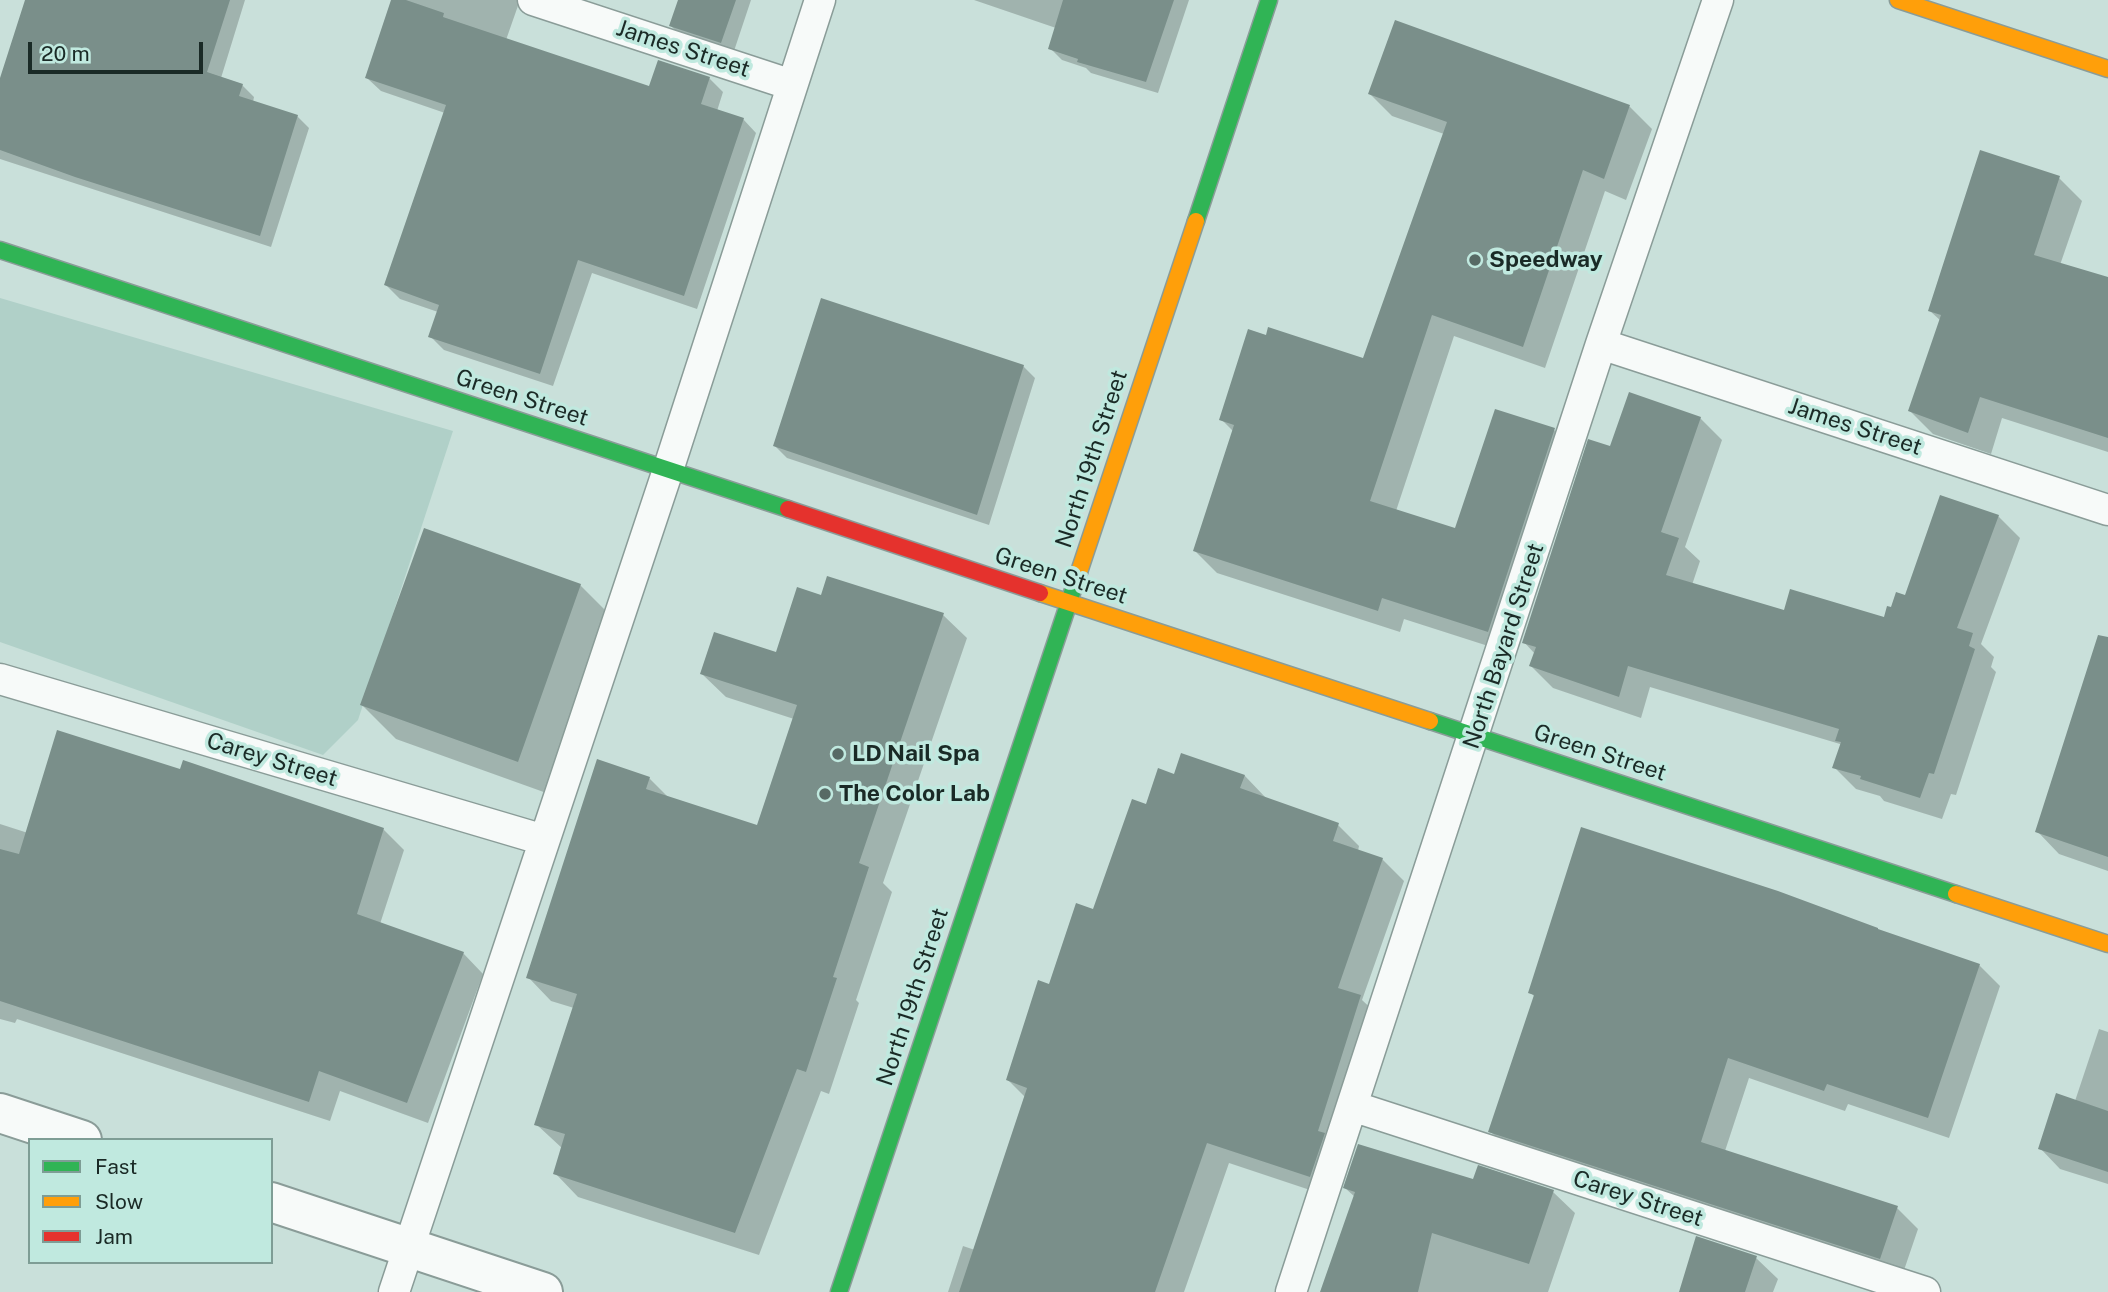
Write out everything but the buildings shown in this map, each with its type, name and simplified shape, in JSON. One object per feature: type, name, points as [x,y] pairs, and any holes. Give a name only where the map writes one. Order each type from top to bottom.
[{"type":"street","name":"North 19th Street","points":[[839,1292],[1269,0]]},
{"type":"street","points":[[1898,0],[2108,69]]},
{"type":"street","name":"Green Street","points":[[0,250],[2108,944]]},
{"type":"street","points":[[0,1113],[76,1138]]},
{"type":"street","points":[[273,1203],[409,1247],[474,1281],[543,1292]]},
{"type":"lane","name":"James Street","points":[[533,0],[792,85]]},
{"type":"lane","points":[[394,1292],[820,0]]},
{"type":"lane","name":"North Bayard Street","points":[[1291,1292],[1601,344],[1718,0]]},
{"type":"lane","name":"James Street","points":[[1601,344],[2108,510]]},
{"type":"lane","name":"Carey Street","points":[[0,679],[544,841]]},
{"type":"lane","name":"Carey Street","points":[[1352,1106],[1925,1292]]},
{"type":"green space","points":[[0,298],[453,431],[358,720],[323,755],[0,642]]},
{"type":"traffic: fast","points":[[1196,221],[1269,0]]},
{"type":"traffic: fast","points":[[0,250],[788,509]]},
{"type":"traffic: fast","points":[[839,1292],[1079,572]]},
{"type":"traffic: fast","points":[[1430,721],[1956,894]]},
{"type":"traffic: slow","points":[[1898,0],[2108,69]]},
{"type":"traffic: slow","points":[[1079,572],[1196,221]]},
{"type":"traffic: slow","points":[[1040,593],[1430,721]]},
{"type":"traffic: slow","points":[[1956,894],[2108,944]]},
{"type":"traffic: jam","points":[[788,509],[1040,593]]},
{"type":"place","name":"Speedway","points":[[1475,260]]},
{"type":"place","name":"LD Nail Spa","points":[[838,754]]},
{"type":"place","name":"The Color Lab","points":[[825,794]]}]
